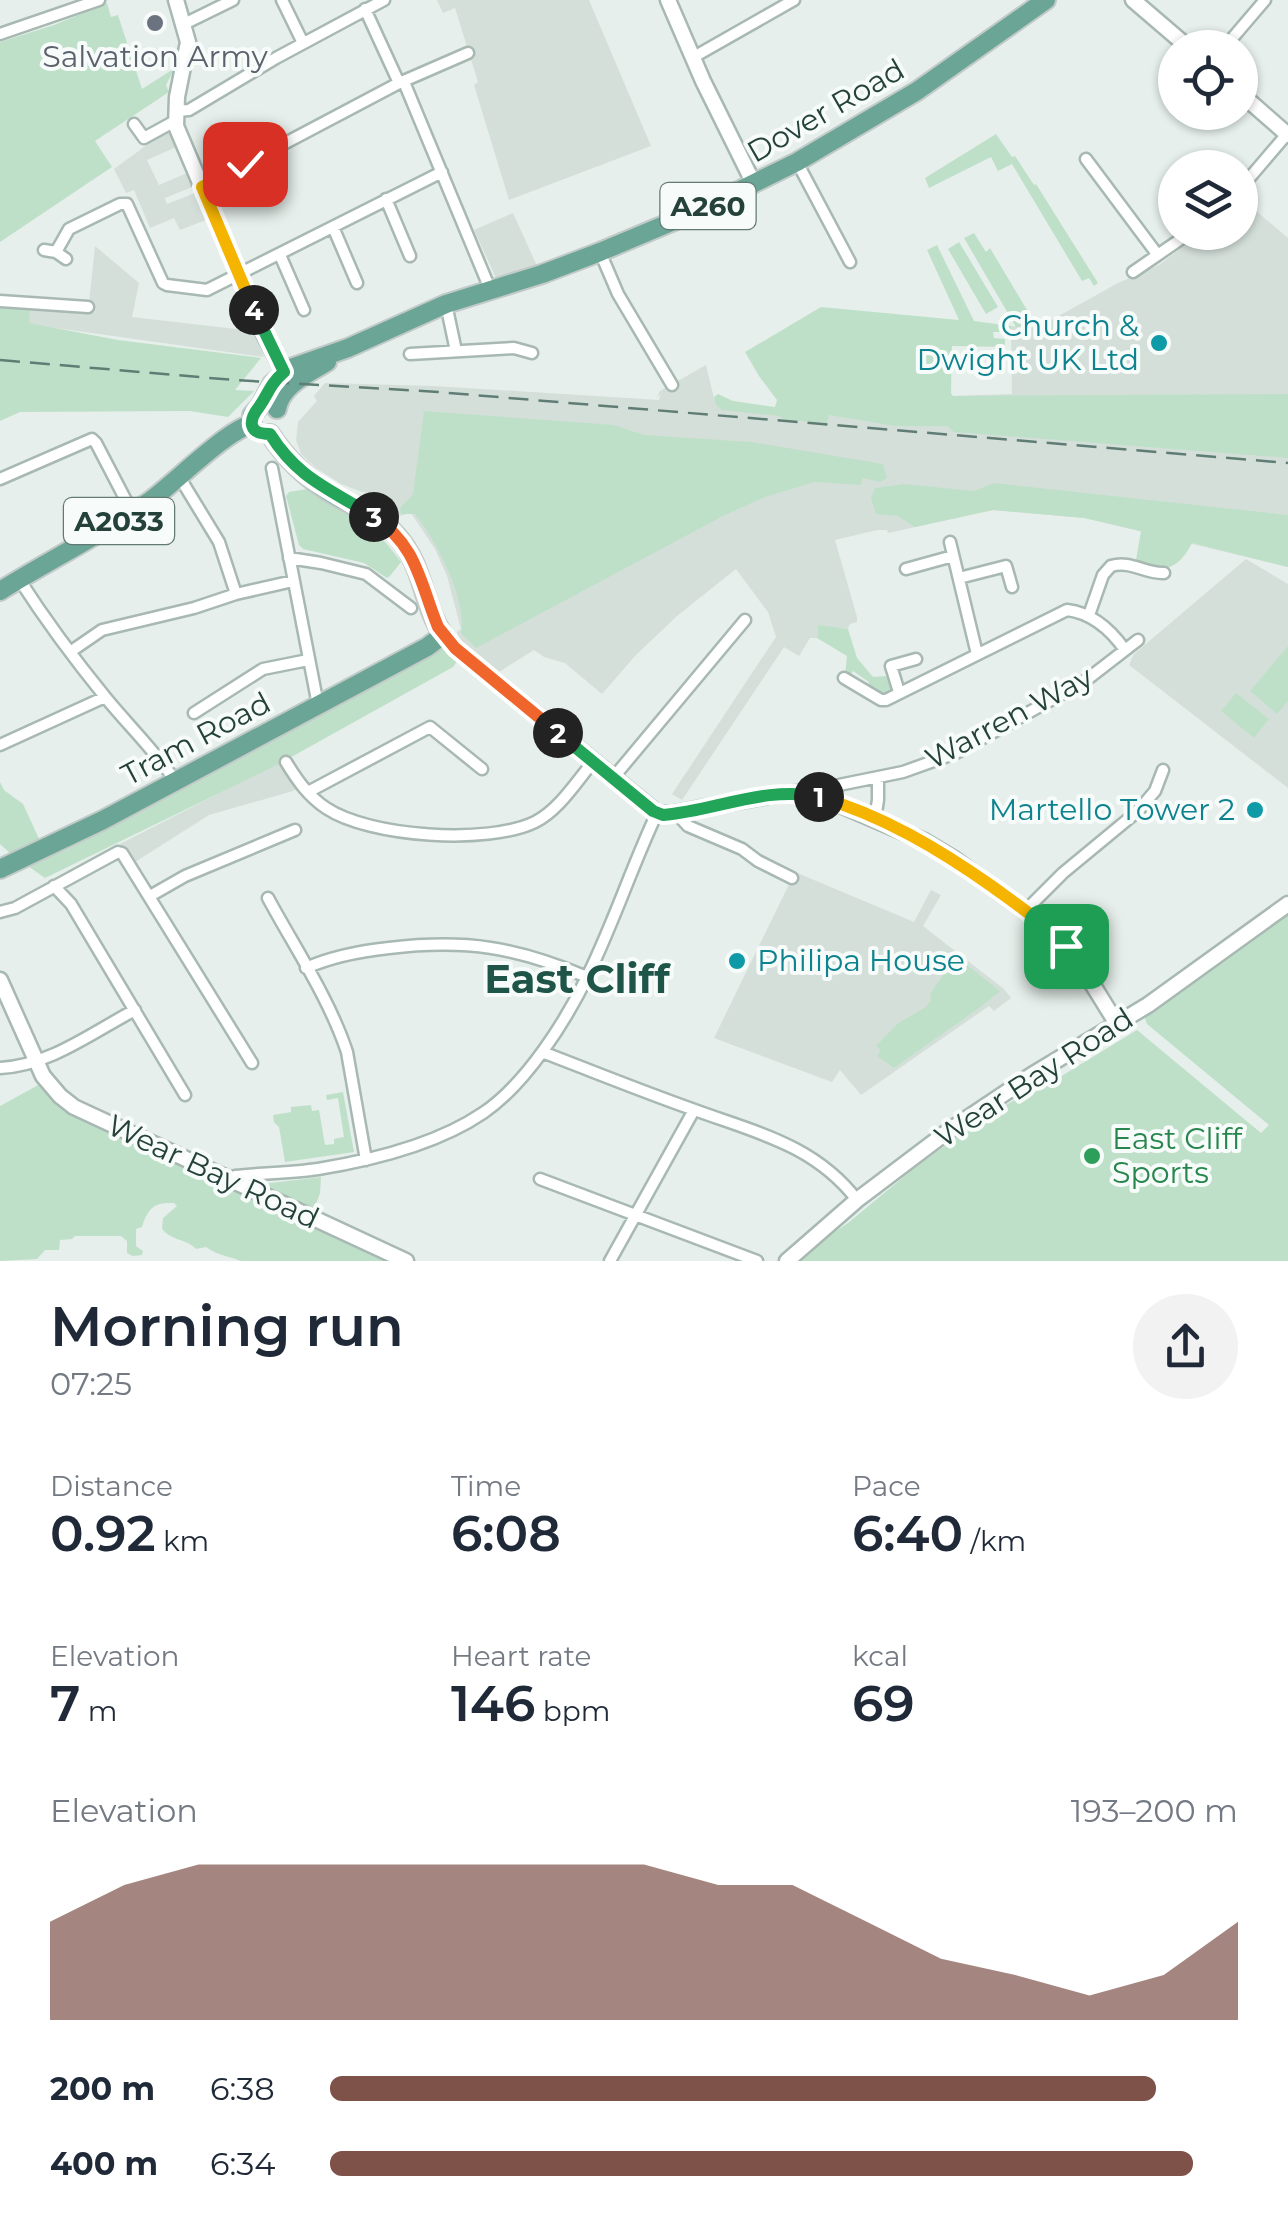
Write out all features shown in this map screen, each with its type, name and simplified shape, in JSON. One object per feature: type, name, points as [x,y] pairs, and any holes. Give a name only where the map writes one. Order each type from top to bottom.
[{"type":"main road","name":"Dover Road","points":[[284,372],[446,304],[600,252],[754,184],[917,91],[1042,1]]},
{"type":"main road","name":"Dover Road","points":[[269,407],[285,391],[348,348]]},
{"type":"main road","points":[[269,407],[252,415],[252,424],[261,434],[274,432],[280,423],[269,407],[266,392],[284,372]]},
{"type":"main road","name":"A2033","points":[[0,591],[132,512],[180,478],[228,436],[252,424]]},
{"type":"main road","points":[[270,434],[301,472],[396,535],[418,567],[438,626]]},
{"type":"main road","name":"Tram Road","points":[[1,866],[103,820],[416,652],[438,626]]},
{"type":"street","points":[[0,34],[99,0]]},
{"type":"street","points":[[176,0],[188,50],[176,116],[202,187],[284,372]]},
{"type":"street","points":[[184,24],[233,0]]},
{"type":"street","points":[[282,0],[303,44]]},
{"type":"street","points":[[134,124],[144,138],[176,116],[384,0]]},
{"type":"street","points":[[668,0],[754,184]]},
{"type":"street","points":[[692,58],[794,0]]},
{"type":"street","points":[[1133,0],[1167,30]]},
{"type":"street","points":[[1239,30],[1265,0]]},
{"type":"street","points":[[365,9],[442,172],[490,289]]},
{"type":"street","points":[[202,187],[401,82],[468,54]]},
{"type":"street","points":[[1258,108],[1288,134],[1258,168]]},
{"type":"street","points":[[1086,159],[1158,254]]},
{"type":"street","points":[[797,162],[850,262]]},
{"type":"street","points":[[55,253],[70,229],[127,204],[163,282],[207,290],[442,172]]},
{"type":"street","points":[[1087,182],[1098,174]]},
{"type":"street","points":[[386,198],[410,256]]},
{"type":"street","points":[[333,227],[357,283]]},
{"type":"street","points":[[1134,272],[1164,250]]},
{"type":"street","points":[[600,252],[618,294],[672,385]]},
{"type":"street","points":[[280,255],[304,310]]},
{"type":"street","points":[[22,288],[22,302]]},
{"type":"street","points":[[0,301],[88,307]]},
{"type":"street","points":[[446,304],[456,351]]},
{"type":"street","points":[[519,348],[522,335]]},
{"type":"street","points":[[424,339],[425,353]]},
{"type":"street","points":[[410,354],[519,348],[532,353]]},
{"type":"street","points":[[0,479],[92,440],[132,512]]},
{"type":"street","points":[[272,468],[318,704]]},
{"type":"street","points":[[180,478],[219,542],[236,594]]},
{"type":"street","points":[[276,487],[289,484]]},
{"type":"street","points":[[950,542],[978,654]]},
{"type":"street","points":[[906,568],[953,556]]},
{"type":"street","points":[[289,558],[366,574],[397,588],[411,608]]},
{"type":"street","points":[[1089,615],[1103,565],[1128,564],[1149,578],[1164,573]]},
{"type":"street","points":[[959,578],[1006,566],[1012,587]]},
{"type":"street","points":[[19,579],[48,624],[176,782]]},
{"type":"street","points":[[70,652],[102,630],[293,581]]},
{"type":"street","points":[[844,678],[881,700],[1062,611],[1072,610],[1089,615],[1125,650]]},
{"type":"street","points":[[614,778],[745,620]]},
{"type":"street","points":[[438,626],[455,648],[657,813],[799,793],[815,795],[875,818],[930,845],[1051,930],[1072,952],[1116,1024]]},
{"type":"street","name":"Warren Way","points":[[815,795],[820,790],[878,779],[931,763],[980,741],[1085,681],[1138,640]]},
{"type":"street","points":[[899,692],[891,666],[916,659]]},
{"type":"street","points":[[194,713],[263,669],[308,660]]},
{"type":"street","points":[[0,745],[105,697]]},
{"type":"street","points":[[308,792],[430,728],[482,768]]},
{"type":"street","points":[[286,762],[308,792],[335,813],[369,826],[431,834],[494,833],[530,824],[544,816],[593,762]]},
{"type":"street","points":[[1026,910],[1063,873],[1138,812],[1155,791],[1163,770]]},
{"type":"street","points":[[875,818],[878,779]]},
{"type":"street","points":[[232,1181],[235,1176],[315,1170],[366,1160],[434,1138],[484,1112],[514,1086],[542,1052],[587,977],[657,813]]},
{"type":"street","points":[[676,813],[688,826],[742,849],[758,862],[792,878]]},
{"type":"street","points":[[150,896],[185,876],[296,830]]},
{"type":"street","points":[[0,912],[15,908],[118,852],[126,857],[252,1064]]},
{"type":"street","points":[[54,886],[70,904],[185,1095]]},
{"type":"street","points":[[268,898],[324,998],[347,1052],[366,1160]]},
{"type":"street","name":"Wear Bay Road","points":[[787,1261],[857,1200],[979,1109],[1162,996],[1288,904]]},
{"type":"street","points":[[306,968],[369,950],[467,944],[524,954],[587,977]]},
{"type":"street","name":"Wear Bay Road","points":[[0,980],[43,1076],[74,1107],[406,1261]]},
{"type":"street","points":[[0,1068],[37,1062],[135,1010]]},
{"type":"street","points":[[542,1052],[775,1138],[822,1165],[857,1200]]},
{"type":"street","points":[[610,1261],[694,1110]]},
{"type":"street","points":[[540,1179],[758,1261]]},
{"type":"shaded area","points":[[437,0],[589,0],[651,146],[509,200],[455,8],[443,13]]},
{"type":"shaded area","points":[[166,131],[176,147],[147,160],[159,185],[187,173],[192,187],[165,198],[167,204],[195,193],[206,220],[180,230],[174,218],[150,228],[134,190],[126,193],[114,169]]},
{"type":"shaded area","points":[[1258,212],[1288,238],[1288,567],[1085,518],[993,510],[888,533],[877,530],[835,540],[857,622],[848,629],[818,626],[817,638],[810,638],[799,656],[784,647],[682,800],[672,794],[776,637],[768,612],[736,569],[677,616],[602,694],[565,663],[534,650],[499,672],[460,642],[457,632],[461,629],[447,576],[411,513],[396,517],[379,505],[380,495],[341,484],[301,454],[296,440],[298,422],[317,401],[314,396],[325,383],[659,400],[660,394],[656,399],[660,391],[706,365],[714,398],[775,408],[1012,394],[1011,326],[1037,328],[1159,265],[1179,250],[1258,250]]},
{"type":"shaded area","points":[[513,213],[537,266],[496,278],[474,230]]},
{"type":"shaded area","points":[[95,246],[139,283],[132,317],[253,331],[264,357],[20,323],[15,308],[88,312]]},
{"type":"shaded area","points":[[1246,559],[1288,584],[1288,788],[1129,665],[1134,654]]},
{"type":"shaded area","points":[[284,760],[300,787],[293,791],[209,815],[132,864],[120,844]]},
{"type":"shaded area","points":[[795,872],[914,922],[931,890],[941,895],[923,926],[1011,998],[994,1011],[989,1006],[861,1095],[840,1070],[832,1082],[714,1038]]},
{"type":"green space","points":[[107,3],[111,17],[118,15],[142,89],[175,68],[166,85],[169,92],[95,141],[112,167],[0,242],[0,42]]},
{"type":"green space","points":[[996,134],[1036,184],[1098,283],[1094,286],[1089,278],[1082,281],[1012,164],[998,171],[991,157],[929,188],[925,178]]},
{"type":"green space","points":[[974,233],[986,252],[990,248],[1027,310],[1022,313],[1031,328],[1016,327],[964,238]]},
{"type":"green space","points":[[959,242],[998,307],[986,314],[948,249]]},
{"type":"green space","points":[[937,245],[974,321],[1011,326],[1012,339],[1007,339],[1007,332],[993,332],[994,338],[1005,339],[1005,347],[952,346],[953,396],[1288,394],[1288,458],[954,432],[947,426],[895,426],[829,415],[827,423],[785,420],[779,416],[722,410],[716,405],[714,397],[718,394],[733,401],[775,407],[777,400],[745,352],[821,307],[959,320],[927,250]]},
{"type":"green space","points":[[0,306],[30,308],[29,323],[118,340],[261,358],[235,390],[254,391],[228,417],[190,411],[20,412],[0,421]]},
{"type":"green space","points":[[424,411],[614,425],[644,435],[751,442],[883,464],[887,478],[880,482],[862,478],[861,485],[814,482],[765,497],[476,648],[461,633],[455,587],[432,539],[415,514],[401,514],[400,508],[413,494]]},
{"type":"green space","points":[[994,483],[1288,515],[1288,567],[1192,543],[1175,564],[1154,567],[1136,560],[1141,531],[1084,518],[993,510],[915,527],[898,516],[876,514],[871,498],[875,488],[904,484],[974,491]]},
{"type":"green space","points":[[307,489],[380,537],[401,562],[390,576],[387,578],[364,563],[299,545],[286,496]]},
{"type":"green space","points":[[818,625],[848,629],[857,658],[873,677],[886,676],[890,692],[886,697],[867,687],[869,682],[853,671],[849,677],[845,675],[847,656],[817,638]]},
{"type":"green space","points":[[1288,646],[1288,701],[1277,714],[1250,691]]},
{"type":"green space","points":[[442,648],[458,660],[453,667],[277,765],[45,878],[28,866],[141,812]]},
{"type":"green space","points":[[1236,693],[1269,719],[1254,738],[1221,711]]},
{"type":"green space","points":[[0,782],[4,790],[23,804],[40,841],[11,854],[0,844]]},
{"type":"green space","name":"East Cliff Sports","points":[[1288,910],[1288,1261],[801,1261],[984,1117],[1022,1096],[1027,1097],[1137,1030],[1261,1133],[1269,1125],[1147,1024],[1143,1013]]},
{"type":"green space","points":[[958,958],[1000,991],[894,1068],[877,1056],[881,1050],[876,1046],[897,1024],[926,1007],[945,972],[961,971]]},
{"type":"green space","points":[[42,1083],[60,1104],[90,1123],[400,1261],[241,1261],[206,1247],[196,1249],[166,1233],[162,1229],[163,1218],[177,1206],[167,1203],[153,1208],[142,1227],[136,1229],[136,1246],[143,1251],[142,1255],[127,1253],[127,1241],[121,1236],[75,1236],[60,1240],[59,1250],[45,1250],[37,1259],[0,1261],[0,1106]]},
{"type":"green space","points":[[343,1092],[354,1152],[285,1162],[273,1115],[291,1112],[291,1107],[311,1105],[312,1111],[319,1110],[325,1145],[334,1144],[334,1139],[344,1137],[338,1098],[327,1100],[326,1095]]},
{"type":"green space","points":[[321,1177],[314,1209],[262,1184]]},
{"type":"railway","points":[[0,360],[438,392],[1288,463]]},
{"type":"place","name":"Salvation Army","points":[[155,23]]},
{"type":"place","name":"Church & Dwight UK Ltd","points":[[1159,343]]},
{"type":"place","name":"Martello Tower 2","points":[[1255,810]]},
{"type":"place","name":"Philipa House","points":[[737,961]]},
{"type":"place","name":"East Cliff Sports","points":[[1092,1156]]},
{"type":"district","name":"East Cliff","points":[[577,979]]},
{"type":"route","points":[[245,164],[202,187],[284,372],[254,411],[252,424],[261,434],[270,434],[301,472],[396,535],[418,567],[438,627],[455,648],[657,813],[790,793],[815,795],[930,845],[1026,910],[1066,946]]}]
